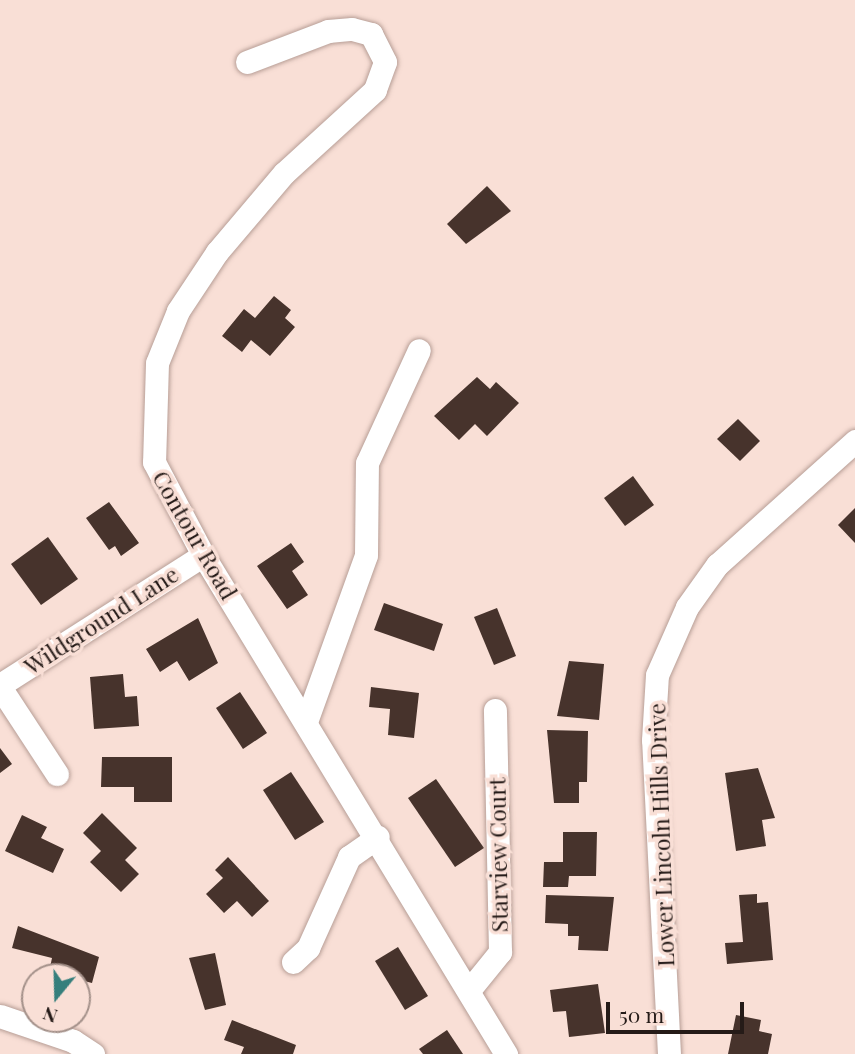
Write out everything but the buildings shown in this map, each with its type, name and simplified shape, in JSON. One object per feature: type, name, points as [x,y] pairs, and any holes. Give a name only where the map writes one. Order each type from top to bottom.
[{"type":"street","name":"Contour Road","points":[[247,62],[328,30],[352,29],[371,34],[385,62],[375,90],[284,173],[217,252],[164,344],[151,402],[154,462],[203,555],[307,719],[470,989],[506,1054]]},
{"type":"street","points":[[307,719],[366,555],[367,463],[419,350]]},
{"type":"street","name":"Lower Lincoln Hills Drive","points":[[669,1054],[653,740],[657,675],[687,607],[718,565],[853,447]]},
{"type":"street","name":"Wildground Lane","points":[[0,686],[203,555]]},
{"type":"street","points":[[0,686],[57,774]]},
{"type":"street","name":"Starview Court","points":[[470,989],[500,952],[495,710]]},
{"type":"street","points":[[293,962],[308,948],[349,857],[378,837]]},
{"type":"street","points":[[0,1016],[73,1041],[93,1054]]}]
